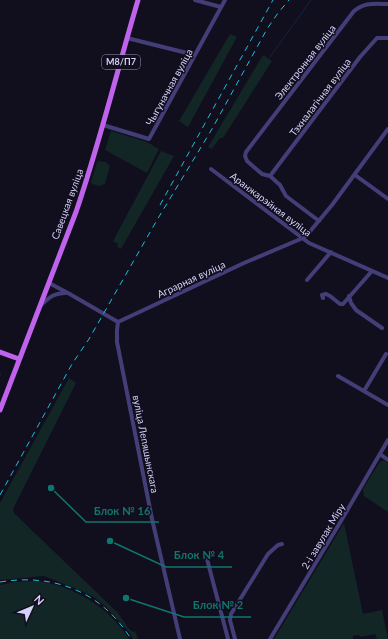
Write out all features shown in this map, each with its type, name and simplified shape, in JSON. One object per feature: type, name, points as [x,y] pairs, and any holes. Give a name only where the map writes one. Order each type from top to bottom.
[{"type":"main road","name":"Савецкая вуліца","points":[[0,410],[82,193],[103,125],[138,0]]},
{"type":"main road","points":[[0,352],[19,359]]},
{"type":"street","points":[[195,0],[221,7]]},
{"type":"street","name":"Чыгуначная вуліца","points":[[103,125],[149,139],[225,0]]},
{"type":"street","name":"Электронная вуліца","points":[[270,176],[262,174],[247,161],[245,156],[246,152],[354,11],[360,6],[367,4],[388,4]]},
{"type":"street","points":[[127,38],[195,56]]},
{"type":"street","name":"Тэхналагічная вуліца","points":[[270,176],[360,57],[377,38],[388,38]]},
{"type":"street","name":"Аграрная вуліца","points":[[118,322],[248,261],[303,238],[311,231],[355,175],[388,129]]},
{"type":"street","name":"Аранжарэйная вуліца","points":[[211,168],[309,243],[388,278]]},
{"type":"street","points":[[355,175],[388,199]]},
{"type":"street","points":[[270,176],[280,185],[286,196],[319,221]]},
{"type":"street","points":[[307,280],[331,252]]},
{"type":"street","points":[[323,298],[322,295],[326,294],[340,304],[343,304],[372,271]]},
{"type":"street","points":[[48,283],[118,322]]},
{"type":"street","points":[[40,306],[55,294],[68,293]]},
{"type":"street","points":[[349,296],[351,303],[356,310],[382,328]]},
{"type":"street","name":"вуліца Лепяшынскага","points":[[118,322],[116,330],[117,342],[152,519],[180,639]]},
{"type":"street","points":[[364,391],[386,354]]},
{"type":"street","points":[[338,376],[388,405]]},
{"type":"street","name":"2-і завулак Міру","points":[[270,639],[388,440]]},
{"type":"street","points":[[380,454],[388,460]]},
{"type":"street","points":[[235,639],[230,620],[231,614],[268,554],[278,545],[282,544]]},
{"type":"street","points":[[207,559],[228,639]]},
{"type":"green space","points":[[230,34],[237,37],[188,127],[179,121]]},
{"type":"green space","points":[[263,55],[272,61],[223,138],[220,138],[212,149],[208,147]]},
{"type":"green space","points":[[111,131],[147,142],[159,149],[147,173],[105,150]]},
{"type":"green space","points":[[161,151],[174,156],[121,249],[117,247],[118,244],[113,241]]},
{"type":"green space","points":[[98,161],[106,162],[110,166],[105,184],[99,186],[92,184],[91,182]]},
{"type":"green space","points":[[69,378],[76,383],[13,509],[14,513],[118,613],[129,629],[133,632],[135,631],[138,639],[133,639],[129,632],[106,607],[94,597],[79,590],[44,576],[0,580],[0,503]]},
{"type":"green space","points":[[383,460],[388,463],[388,512],[364,496],[363,489],[379,463]]},
{"type":"green space","points":[[344,523],[363,614],[382,610],[388,639],[377,639],[375,634],[360,637],[359,635],[353,636],[353,639],[274,639]]},
{"type":"green space","points":[[38,581],[65,588],[90,600],[112,618],[129,639],[0,639],[0,585],[14,582]]},
{"type":"waterway","points":[[270,57],[311,0]]},
{"type":"railway","points":[[160,205],[273,0]]},
{"type":"railway","points":[[0,495],[72,364],[89,339],[157,220],[212,129],[267,29],[289,0]]},
{"type":"railway","points":[[0,582],[39,580],[58,584],[75,590],[91,598],[106,609],[131,639]]},
{"type":"place","name":"Блок № 16","points":[[51,488]]},
{"type":"place","name":"Блок № 4","points":[[110,541]]},
{"type":"place","name":"Блок № 2","points":[[126,598]]}]
